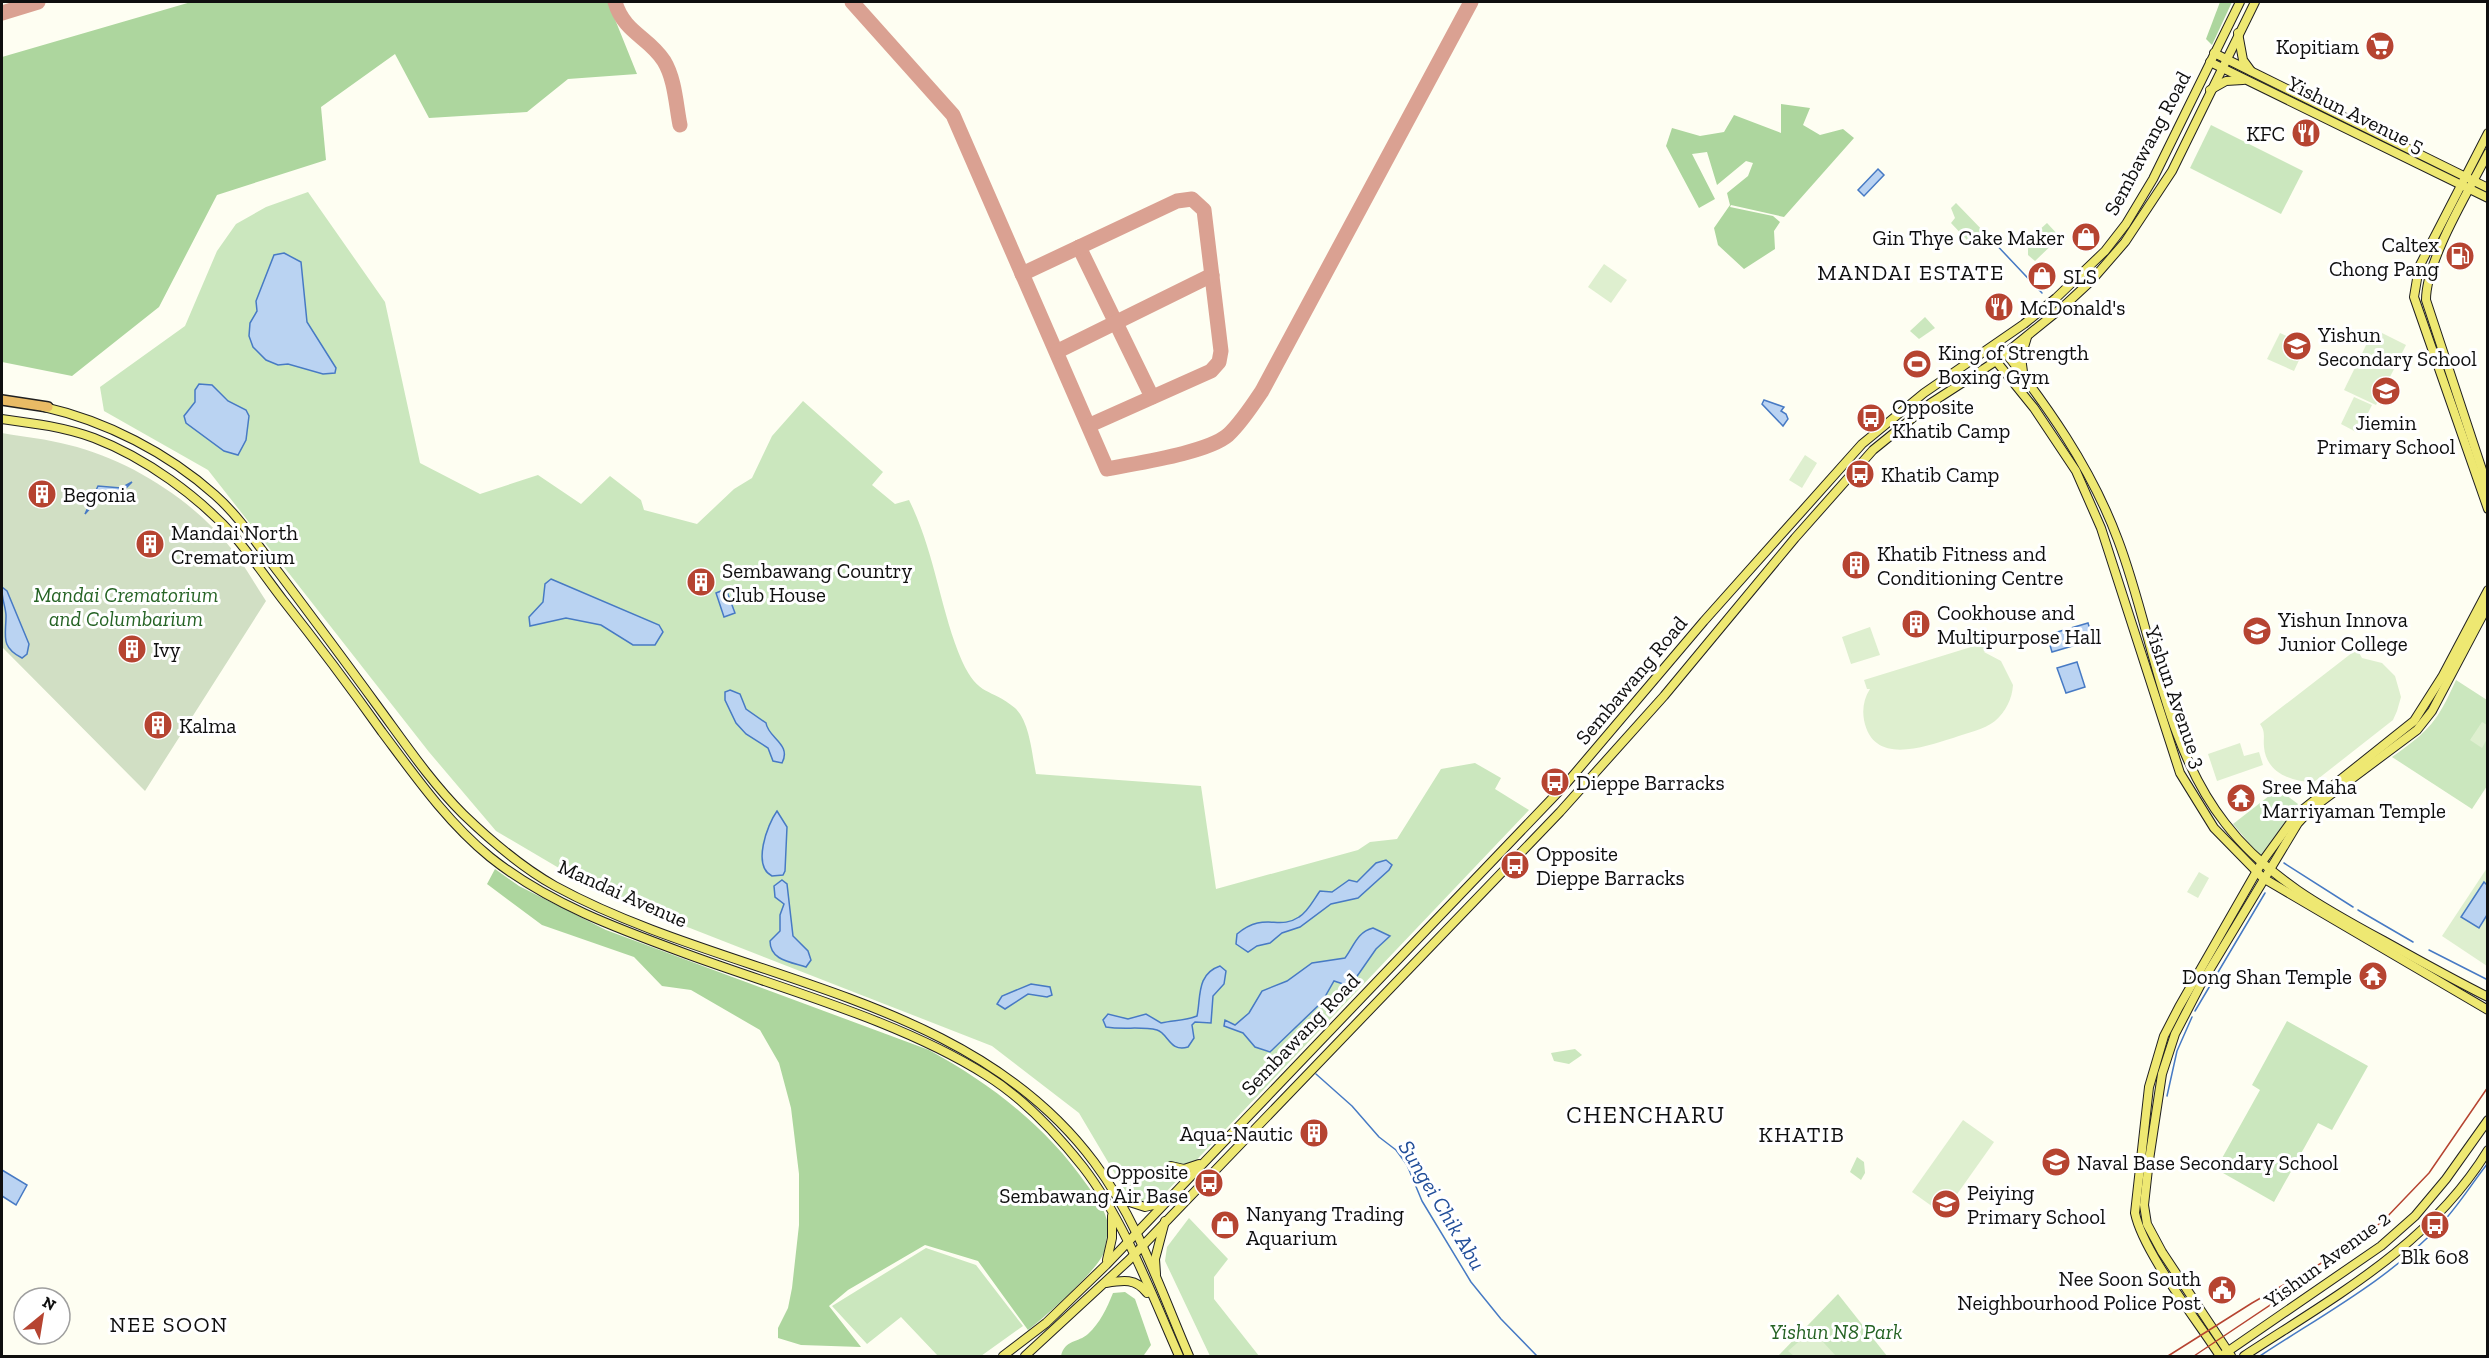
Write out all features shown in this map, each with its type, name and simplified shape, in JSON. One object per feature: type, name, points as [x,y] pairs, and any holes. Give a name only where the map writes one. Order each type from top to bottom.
[{"type":"highway","points":[[2,401],[48,408]]},
{"type":"main road","name":"Sembawang Road","points":[[1003,1356],[1046,1323],[1106,1265],[1201,1163],[1565,785],[1704,621],[1862,444],[1919,397],[1998,344],[2077,279],[2121,231],[2153,179],[2240,2]]},
{"type":"main road","name":"Sembawang Road","points":[[1025,1356],[1106,1283],[1165,1219],[1560,812],[1671,688],[1873,450],[1931,403],[1996,361],[2092,280],[2125,242],[2172,171],[2225,58],[2255,2]]},
{"type":"main road","points":[[2238,33],[2243,60],[2252,72]]},
{"type":"main road","name":"Yishun Avenue 5","points":[[2214,53],[2487,188]]},
{"type":"main road","name":"Yishun Avenue 5","points":[[2210,62],[2487,198]]},
{"type":"main road","points":[[2210,90],[2226,81],[2248,80]]},
{"type":"main road","points":[[2487,133],[2419,267],[2414,297],[2487,509]]},
{"type":"main road","points":[[2487,153],[2435,263],[2426,289],[2426,300],[2487,488]]},
{"type":"main road","points":[[2023,373],[2021,357],[2027,336]]},
{"type":"main road","name":"Yishun Avenue 3","points":[[1998,344],[2023,373],[2078,455],[2110,521],[2119,541],[2160,683],[2189,761],[2225,824],[2289,886],[2342,918],[2487,997]]},
{"type":"main road","name":"Yishun Avenue 3","points":[[1988,351],[2034,408],[2073,464],[2099,521],[2180,773],[2214,828],[2255,873],[2487,1010]]},
{"type":"main road","points":[[1986,367],[2006,372]]},
{"type":"main road","name":"Mandai Avenue","points":[[48,408],[128,437],[184,470],[217,497],[244,527],[425,771],[460,811],[499,848],[554,885],[618,914],[839,996],[940,1038],[1000,1071],[1054,1116],[1094,1162],[1136,1232],[1189,1356]]},
{"type":"main road","name":"Mandai Avenue","points":[[2,419],[50,426],[92,437],[120,450],[177,485],[208,511],[235,538],[311,634],[417,779],[451,820],[491,857],[547,895],[627,933],[929,1043],[989,1077],[1044,1121],[1085,1170],[1127,1242],[1179,1356]]},
{"type":"main road","points":[[2220,1356],[2141,1233],[2135,1206],[2149,1087],[2164,1036],[2262,862],[2304,806],[2414,721],[2442,677],[2487,590]]},
{"type":"main road","points":[[2229,1354],[2152,1236],[2144,1205],[2162,1074],[2169,1047],[2201,984],[2263,878],[2306,814],[2417,730],[2432,711],[2487,604]]},
{"type":"main road","name":"Yishun Avenue 2","points":[[2220,1356],[2229,1354],[2381,1246],[2415,1216],[2446,1179],[2487,1120]]},
{"type":"main road","name":"Yishun Avenue 2","points":[[2244,1356],[2392,1258],[2424,1230],[2468,1183],[2487,1150]]},
{"type":"main road","points":[[1171,1166],[1184,1169],[1201,1163]]},
{"type":"main road","points":[[1117,1198],[1145,1207],[1164,1203]]},
{"type":"main road","points":[[1106,1265],[1112,1238],[1112,1215]]},
{"type":"main road","points":[[1156,1279],[1155,1259],[1165,1219]]},
{"type":"main road","points":[[1106,1283],[1128,1280],[1135,1282],[1155,1303]]},
{"type":"green space","points":[[191,2],[608,2],[637,74],[568,79],[527,112],[429,118],[395,54],[321,107],[326,160],[217,195],[159,307],[72,376],[2,362],[2,57]]},
{"type":"green space","points":[[2220,2],[2232,2],[2212,45],[2206,39]]},
{"type":"green space","points":[[1781,104],[1810,108],[1803,125],[1820,135],[1843,129],[1854,138],[1784,217],[1731,205],[1730,207],[1773,216],[1780,222],[1774,231],[1775,249],[1744,269],[1718,245],[1714,228],[1730,205],[1727,193],[1748,176],[1753,163],[1746,161],[1717,185],[1707,152],[1692,154],[1715,199],[1699,208],[1666,146],[1672,128],[1700,136],[1724,132],[1734,115],[1781,133]]},
{"type":"green space","points":[[2211,125],[2303,171],[2281,214],[2190,168]]},
{"type":"green space","points":[[308,192],[385,302],[420,463],[480,494],[538,475],[581,504],[610,476],[641,500],[644,510],[697,524],[734,489],[752,478],[772,436],[803,401],[883,472],[872,485],[895,504],[909,500],[925,540],[954,642],[962,661],[968,673],[980,687],[1006,701],[1020,714],[1030,739],[1036,774],[1201,786],[1216,889],[1358,850],[1370,842],[1397,839],[1441,769],[1475,763],[1501,778],[1495,789],[1529,810],[1166,1192],[1150,1201],[1135,1198],[1124,1189],[1079,1113],[992,1046],[603,894],[496,831],[429,752],[208,470],[104,411],[100,387],[185,326],[217,251],[236,224],[266,207]]},
{"type":"green space","points":[[1956,203],[1988,236],[1983,240],[1977,240],[1973,236],[1968,241],[1951,223],[1955,218],[1951,208]]},
{"type":"green space","points":[[2047,223],[2060,237],[2035,261],[2028,255],[2028,240]]},
{"type":"green space","points":[[1604,264],[1627,280],[1611,303],[1588,287]]},
{"type":"green space","points":[[1925,317],[1935,328],[1919,339],[1910,331]]},
{"type":"green space","points":[[2374,329],[2406,345],[2376,405],[2344,390]]},
{"type":"green space","points":[[2280,333],[2306,345],[2294,371],[2267,359]]},
{"type":"green space","points":[[2354,397],[2372,405],[2358,433],[2341,424]]},
{"type":"green space","name":"Mandai Crematorium and Columbarium","points":[[2,433],[52,441],[91,451],[114,460],[158,484],[198,513],[215,530],[240,560],[266,601],[145,791],[2,647]]},
{"type":"green space","points":[[1805,455],[1817,463],[1802,488],[1789,480]]},
{"type":"green space","points":[[1870,627],[1880,655],[1851,664],[1842,637]]},
{"type":"green space","points":[[1984,643],[1987,651],[1984,652],[2001,661],[2013,685],[2008,704],[1995,721],[1986,727],[1941,742],[1901,750],[1877,743],[1869,734],[1863,712],[1870,689],[1867,689],[1864,680]]},
{"type":"green space","points":[[2357,649],[2362,658],[2382,663],[2395,676],[2401,697],[2393,720],[2314,782],[2289,778],[2275,770],[2266,756],[2264,732],[2260,724]]},
{"type":"green space","points":[[2456,680],[2487,700],[2487,786],[2472,809],[2392,757],[2431,724]]},
{"type":"green space","points":[[2482,722],[2487,725],[2487,739],[2482,748],[2470,740]]},
{"type":"green space","points":[[2240,743],[2244,756],[2259,752],[2263,765],[2217,781],[2208,754]]},
{"type":"green space","points":[[2278,789],[2298,804],[2260,856],[2233,824]]},
{"type":"green space","points":[[2487,868],[2487,966],[2442,936]]},
{"type":"green space","points":[[495,869],[519,886],[606,930],[929,1050],[974,1077],[1035,1125],[1071,1164],[1093,1194],[1103,1209],[1108,1225],[1105,1249],[1100,1259],[1070,1293],[1028,1330],[978,1261],[925,1245],[848,1290],[829,1306],[861,1347],[801,1345],[778,1338],[778,1328],[788,1308],[792,1288],[799,1225],[799,1174],[791,1108],[779,1063],[760,1030],[691,990],[662,986],[634,957],[542,925],[487,884]]},
{"type":"green space","points":[[2199,872],[2209,878],[2198,898],[2187,892]]},
{"type":"green space","points":[[2287,1021],[2368,1066],[2332,1130],[2318,1123],[2274,1202],[2216,1169],[2260,1090],[2252,1085]]},
{"type":"green space","points":[[1575,1049],[1582,1055],[1569,1064],[1554,1061],[1551,1053]]},
{"type":"green space","points":[[1963,1120],[1994,1142],[1943,1214],[1912,1192]]},
{"type":"green space","points":[[1857,1157],[1864,1162],[1865,1173],[1861,1180],[1850,1172]]},
{"type":"green space","points":[[1189,1218],[1228,1259],[1214,1277],[1214,1299],[1259,1356],[1210,1356],[1165,1261],[1167,1247]]},
{"type":"green space","points":[[926,1248],[976,1265],[1023,1326],[981,1356],[938,1356],[901,1317],[867,1344],[832,1306]]},
{"type":"green space","points":[[1125,1292],[1135,1299],[1151,1345],[1144,1355],[1061,1356],[1066,1347],[1084,1337],[1096,1325],[1113,1293]]},
{"type":"green space","name":"Yishun N8 Park","points":[[1838,1294],[1887,1356],[1779,1355]]},
{"type":"green space","points":[[1812,1330],[1836,1356],[1794,1356],[1788,1351]]},
{"type":"water","points":[[1878,169],[1884,175],[1864,196],[1858,190]]},
{"type":"water","points":[[284,253],[301,262],[307,322],[336,368],[335,373],[323,374],[288,364],[278,365],[266,360],[253,347],[249,336],[250,323],[257,311],[256,301],[274,255]]},
{"type":"water","points":[[199,384],[212,385],[228,401],[246,410],[249,416],[246,440],[238,455],[224,451],[186,423],[184,416],[195,402],[195,390]]},
{"type":"water","points":[[1764,400],[1784,407],[1781,411],[1788,419],[1783,426],[1762,404]]},
{"type":"water","points":[[132,482],[123,491],[100,497],[85,514],[98,486],[121,488]]},
{"type":"water","points":[[551,579],[659,625],[663,632],[655,645],[633,645],[601,625],[566,618],[530,626],[529,617],[543,602],[545,584]]},
{"type":"water","points":[[2,587],[7,591],[29,644],[27,654],[22,658],[10,650],[7,645]]},
{"type":"water","points":[[726,589],[735,613],[724,617],[716,593]]},
{"type":"water","points":[[2088,623],[2093,640],[2052,652],[2047,635]]},
{"type":"water","points":[[2077,662],[2085,687],[2066,693],[2057,668]]},
{"type":"water","points":[[730,690],[740,694],[746,709],[766,723],[784,751],[782,763],[773,761],[768,748],[746,734],[736,723],[725,700],[725,692]]},
{"type":"water","points":[[777,811],[787,827],[785,871],[783,875],[772,876],[766,871],[762,855],[769,826]]},
{"type":"water","points":[[1386,860],[1392,865],[1389,870],[1358,898],[1331,904],[1300,927],[1282,933],[1270,943],[1257,946],[1248,952],[1236,944],[1237,934],[1247,927],[1263,922],[1291,921],[1305,912],[1320,891],[1332,892],[1349,880],[1357,882],[1376,863]]},
{"type":"water","points":[[782,880],[787,884],[793,936],[808,951],[811,960],[806,967],[782,959],[773,952],[771,947],[770,941],[780,931],[780,915],[784,904],[775,897],[774,886]]},
{"type":"water","points":[[2484,882],[2487,885],[2487,915],[2479,928],[2461,917]]},
{"type":"water","points":[[1373,928],[1390,936],[1376,949],[1353,982],[1343,984],[1334,981],[1322,1002],[1270,1052],[1255,1047],[1243,1033],[1224,1026],[1225,1020],[1235,1025],[1249,1013],[1262,991],[1287,981],[1312,963],[1345,958],[1359,936]]},
{"type":"water","points":[[1220,966],[1226,971],[1224,984],[1213,996],[1211,1023],[1195,1022],[1192,1025],[1194,1038],[1188,1047],[1173,1045],[1157,1030],[1106,1027],[1103,1020],[1108,1014],[1128,1019],[1146,1014],[1161,1023],[1197,1016],[1203,981],[1212,970]]},
{"type":"water","points":[[1031,984],[1050,987],[1052,995],[1047,997],[1028,994],[1005,1009],[997,1004],[1002,996]]},
{"type":"water","points":[[2,1170],[27,1185],[16,1205],[2,1196]]},
{"type":"waterway","points":[[1989,237],[2042,293]]},
{"type":"waterway","points":[[2284,863],[2353,907]]},
{"type":"waterway","points":[[2195,1011],[2265,893]]},
{"type":"waterway","points":[[2358,910],[2413,942]]},
{"type":"waterway","points":[[2429,950],[2488,980]]},
{"type":"waterway","points":[[2167,1096],[2177,1051],[2192,1017]]},
{"type":"waterway","name":"Sungei Chik Abu","points":[[1316,1074],[1352,1106],[1379,1137],[1396,1150],[1407,1165],[1422,1201],[1471,1282],[1501,1319],[1537,1356]]},
{"type":"waterway","points":[[2260,1356],[2355,1295],[2400,1262],[2448,1217],[2488,1163]]},
{"type":"taxiway","points":[[2,13],[38,2]]},
{"type":"taxiway","points":[[615,2],[624,21],[658,53],[668,68],[680,125]]},
{"type":"taxiway","points":[[852,2],[953,115],[1107,469],[1170,457],[1204,447],[1228,435],[1242,420],[1262,391],[1471,2]]},
{"type":"taxiway","points":[[1022,274],[1177,201],[1192,199],[1204,210],[1221,351],[1219,362],[1211,371],[1090,425]]},
{"type":"taxiway","points":[[1079,247],[1152,397]]},
{"type":"taxiway","points":[[1058,351],[1212,275]]},
{"type":"railway","points":[[2168,1356],[2252,1303],[2351,1246],[2384,1220],[2429,1173],[2488,1087]]},
{"type":"railway","points":[[2194,1356],[2297,1287]]},
{"type":"place","name":"Kopitiam","points":[[2380,46]]},
{"type":"place","name":"KFC","points":[[2306,133]]},
{"type":"place","name":"Gin Thye Cake Maker","points":[[2086,237]]},
{"type":"place","name":"Caltex Chong Pang","points":[[2460,256]]},
{"type":"place","name":"SLS","points":[[2042,276]]},
{"type":"place","name":"McDonald's","points":[[1999,307]]},
{"type":"place","name":"Yishun Secondary School","points":[[2297,346]]},
{"type":"place","name":"King of Strength Boxing Gym","points":[[1917,364]]},
{"type":"place","name":"Jiemin Primary School","points":[[2386,391]]},
{"type":"place","name":"Opposite Khatib Camp","points":[[1871,418]]},
{"type":"place","name":"Khatib Camp","points":[[1860,474]]},
{"type":"place","name":"Begonia","points":[[42,494]]},
{"type":"place","name":"Mandai North Crematorium","points":[[150,544]]},
{"type":"place","name":"Khatib Fitness and Conditioning Centre","points":[[1856,565]]},
{"type":"place","name":"Sembawang Country Club House","points":[[701,582]]},
{"type":"place","name":"Cookhouse and Multipurpose Hall","points":[[1916,624]]},
{"type":"place","name":"Yishun Innova Junior College","points":[[2257,631]]},
{"type":"place","name":"Ivy","points":[[132,649]]},
{"type":"place","name":"Kalma","points":[[158,725]]},
{"type":"place","name":"Dieppe Barracks","points":[[1555,782]]},
{"type":"place","name":"Sree Maha Marriyaman Temple","points":[[2241,798]]},
{"type":"place","name":"Opposite Dieppe Barracks","points":[[1515,865]]},
{"type":"place","name":"Dong Shan Temple","points":[[2373,976]]},
{"type":"place","name":"Aqua-Nautic","points":[[1314,1133]]},
{"type":"place","name":"Naval Base Secondary School","points":[[2056,1162]]},
{"type":"place","name":"Opposite Sembawang Air Base","points":[[1209,1183]]},
{"type":"place","name":"Peiying Primary School","points":[[1946,1204]]},
{"type":"place","name":"Nanyang Trading Aquarium","points":[[1225,1225]]},
{"type":"place","name":"Blk 608","points":[[2435,1225]]},
{"type":"place","name":"Nee Soon South Neighbourhood Police Post","points":[[2222,1290]]},
{"type":"district","name":"MANDAI ESTATE","points":[[1911,272]]},
{"type":"district","name":"CHENCHARU","points":[[1646,1114]]},
{"type":"district","name":"KHATIB","points":[[1802,1134]]},
{"type":"district","name":"NEE SOON","points":[[169,1324]]}]
